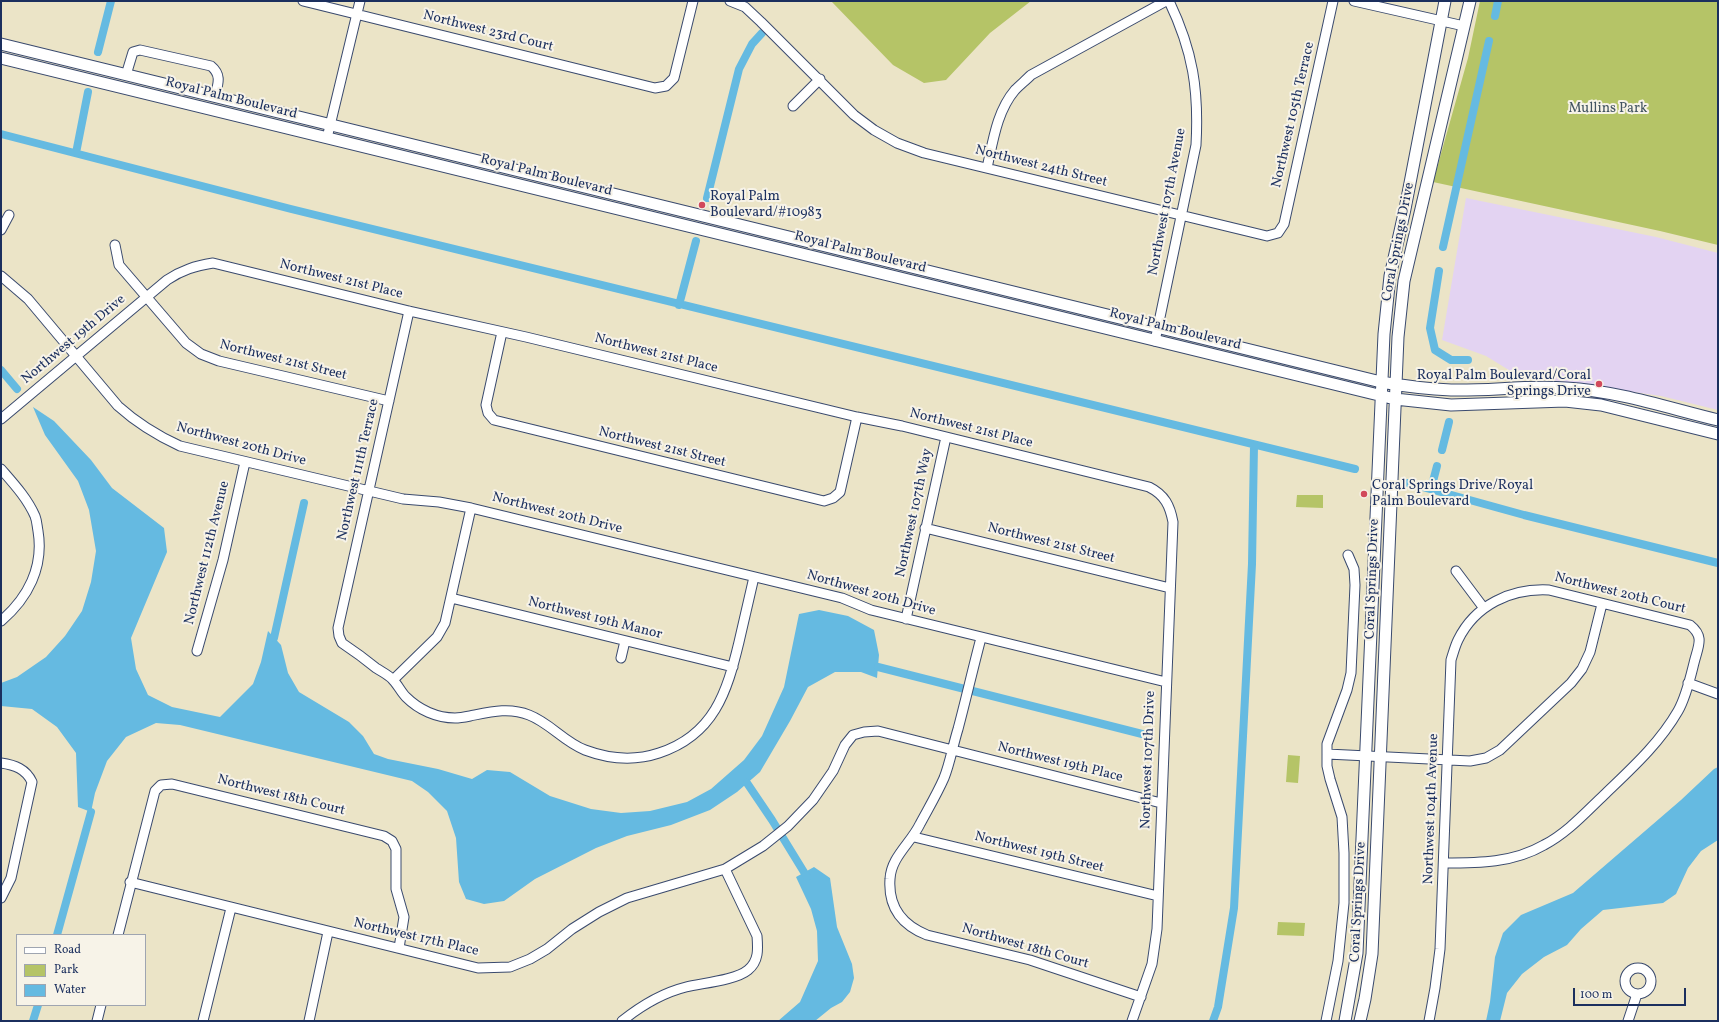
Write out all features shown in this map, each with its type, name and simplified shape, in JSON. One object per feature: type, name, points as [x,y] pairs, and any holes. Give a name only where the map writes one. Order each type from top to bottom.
[{"type":"main road","name":"Coral Springs Drive","points":[[1345,1021],[1357,953],[1384,334],[1390,276],[1445,1]]},
{"type":"main road","name":"Coral Springs Drive","points":[[1360,1021],[1372,954],[1398,337],[1404,281],[1470,1]]},
{"type":"main road","name":"Royal Palm Boulevard","points":[[1,44],[1381,382],[1426,389],[1452,390],[1530,387],[1567,388],[1603,392],[1718,420]]},
{"type":"main road","name":"Royal Palm Boulevard","points":[[1,58],[1381,396],[1451,405],[1565,401],[1601,405],[1718,434]]},
{"type":"street","name":"Northwest 23rd Court","points":[[303,1],[656,88],[666,86],[674,78],[693,1]]},
{"type":"street","points":[[327,138],[360,1]]},
{"type":"street","name":"Northwest 24th Street","points":[[730,1],[745,7],[820,79],[854,115],[874,130],[898,143],[924,153],[1267,236],[1278,233]]},
{"type":"street","points":[[987,168],[998,120],[1006,103],[1020,85],[1031,75],[1166,1]]},
{"type":"street","name":"Northwest 107th Avenue","points":[[1155,340],[1180,215],[1196,145],[1198,113],[1196,82],[1189,52],[1179,22],[1169,1]]},
{"type":"street","name":"Northwest 105th Terrace","points":[[1278,233],[1284,224],[1333,1]]},
{"type":"street","points":[[1354,1],[1464,26]]},
{"type":"street","points":[[126,75],[133,52],[140,50],[211,66],[217,71],[219,78],[216,96]]},
{"type":"street","points":[[793,106],[820,79]]},
{"type":"street","points":[[1,230],[9,215]]},
{"type":"street","name":"Northwest 21st Street","points":[[115,246],[119,265],[186,343],[201,354],[219,361],[388,401]]},
{"type":"street","name":"Northwest 21st Place","points":[[146,298],[167,280],[181,271],[196,266],[213,263],[409,312],[526,336],[857,418],[902,426],[1149,487],[1157,491],[1164,498]]},
{"type":"street","name":"Northwest 20th Drive","points":[[1,276],[28,299],[118,406],[134,421],[154,434],[180,446],[403,500],[439,502],[471,508],[842,598],[871,610],[1166,682]]},
{"type":"street","name":"Northwest 19th Drive","points":[[1,419],[146,298]]},
{"type":"street","name":"Northwest 111th Terrace","points":[[393,680],[342,643],[338,628],[409,312]]},
{"type":"street","name":"Northwest 21st Street","points":[[502,332],[486,405],[488,413],[494,420],[702,472],[824,501],[833,498],[840,492],[857,418]]},
{"type":"street","name":"Northwest 107th Way","points":[[906,619],[946,437]]},
{"type":"street","name":"Northwest 112th Avenue","points":[[197,650],[224,560],[245,462]]},
{"type":"street","points":[[1,469],[24,496],[36,518],[40,540],[39,562],[32,582],[22,600],[1,621]]},
{"type":"street","name":"Northwest 107th Drive","points":[[1132,1021],[1152,964],[1157,929],[1173,522],[1170,508],[1164,498]]},
{"type":"street","points":[[471,508],[444,623],[436,637],[393,680],[406,697],[423,710],[439,716],[456,718],[503,710],[517,712],[542,721],[573,744],[585,750],[604,756],[625,759],[648,756],[672,749],[688,739],[704,726],[718,708],[733,667],[754,577]]},
{"type":"street","name":"Northwest 21st Street","points":[[925,528],[1170,588]]},
{"type":"street","points":[[1326,1021],[1338,961],[1344,903],[1342,817],[1330,779],[1327,744],[1347,690],[1351,673],[1355,585],[1354,569],[1348,555]]},
{"type":"street","points":[[1456,571],[1484,607]]},
{"type":"street","name":"Northwest 20th Court","points":[[1444,863],[1484,863],[1514,858],[1544,846],[1570,828],[1644,756],[1665,731],[1679,710],[1700,640],[1698,631],[1690,625],[1549,590],[1526,590],[1506,596],[1484,607]]},
{"type":"street","name":"Northwest 19th Manor","points":[[451,598],[733,667]]},
{"type":"street","points":[[1327,754],[1475,760],[1486,758],[1500,750],[1571,683],[1582,669],[1590,652],[1602,604]]},
{"type":"street","name":"Northwest 104th Avenue","points":[[1429,1021],[1440,949],[1451,660],[1457,640],[1484,607]]},
{"type":"street","points":[[914,837],[944,777],[981,638]]},
{"type":"street","points":[[621,658],[625,641]]},
{"type":"street","points":[[1688,684],[1718,694]]},
{"type":"street","points":[[622,1021],[653,999],[685,988],[741,975],[749,969],[755,961],[758,948],[757,936],[725,869],[763,846],[788,826],[813,800],[833,771],[845,745],[853,735],[864,732],[878,731],[952,750]]},
{"type":"street","name":"Northwest 19th Place","points":[[952,750],[1161,803]]},
{"type":"street","points":[[1,763],[18,767],[28,774],[32,782],[11,878],[1,898]]},
{"type":"street","name":"Northwest 18th Court","points":[[130,882],[155,791],[161,785],[172,784],[384,836],[392,841],[396,849],[396,889],[404,917],[399,948]]},
{"type":"street","name":"Northwest 19th Street","points":[[914,837],[1158,896]]},
{"type":"street","name":"Northwest 18th Court","points":[[914,837],[902,850],[893,864],[890,879],[891,895],[896,910],[904,921],[913,929],[927,935],[1030,960],[1141,997]]},
{"type":"street","name":"Northwest 17th Place","points":[[130,882],[478,968],[510,967],[547,949],[572,929],[599,912],[627,898],[725,869]]},
{"type":"street","points":[[118,934],[130,882]]},
{"type":"street","points":[[203,1021],[231,908]]},
{"type":"street","points":[[309,1021],[328,932]]},
{"type":"street","points":[[1628,1021],[1637,994]]},
{"type":"street","points":[[97,1021],[101,1006]]},
{"type":"shaded area","points":[[1466,198],[1656,237],[1718,253],[1718,410],[1661,396],[1517,375],[1486,356],[1442,340]]},
{"type":"green space","points":[[831,1],[1031,1],[990,33],[946,80],[924,83],[893,65]]},
{"type":"green space","name":"Mullins Park","points":[[1480,1],[1718,1],[1718,245],[1433,182],[1468,58]]},
{"type":"green space","points":[[1297,495],[1323,495],[1323,508],[1296,507]]},
{"type":"green space","points":[[1288,755],[1300,756],[1298,783],[1286,782]]},
{"type":"green space","points":[[1278,922],[1305,923],[1304,936],[1277,935]]},
{"type":"water","points":[[33,407],[54,421],[91,460],[112,488],[164,528],[167,552],[131,638],[136,669],[148,695],[172,707],[220,717],[253,684],[261,662],[268,631],[281,645],[288,673],[299,692],[349,722],[363,736],[374,754],[388,759],[438,769],[472,779],[487,770],[510,772],[550,796],[591,809],[621,813],[650,811],[687,802],[711,789],[744,760],[762,736],[784,687],[799,614],[819,610],[848,616],[874,630],[879,655],[877,678],[861,672],[835,672],[808,687],[760,772],[737,792],[710,810],[671,825],[627,836],[596,848],[535,879],[504,901],[484,904],[466,899],[459,882],[456,838],[447,811],[428,792],[412,781],[180,725],[156,723],[126,737],[107,761],[95,793],[91,812],[78,807],[76,753],[57,727],[32,709],[1,706],[1,683],[17,677],[46,657],[65,636],[82,611],[91,582],[96,551],[89,510],[78,481],[45,435]]},
{"type":"water","points":[[1718,767],[1718,840],[1701,851],[1688,868],[1676,894],[1663,903],[1603,910],[1581,929],[1567,945],[1544,957],[1522,974],[1507,993],[1500,1021],[1486,1021],[1490,1002],[1495,957],[1503,933],[1521,915],[1573,893]]},
{"type":"water","points":[[814,867],[830,878],[837,927],[852,964],[854,978],[850,992],[842,1002],[831,1008],[815,1021],[778,1021],[800,1002],[818,961],[817,931],[811,909],[796,877]]},
{"type":"waterway","points":[[98,52],[111,1]]},
{"type":"waterway","points":[[1495,16],[1498,1]]},
{"type":"waterway","points":[[707,198],[739,69],[752,44],[762,33]]},
{"type":"waterway","points":[[1443,247],[1489,41]]},
{"type":"waterway","points":[[76,153],[88,92]]},
{"type":"waterway","points":[[1,134],[291,209],[1355,469]]},
{"type":"waterway","points":[[679,305],[696,241]]},
{"type":"waterway","points":[[1439,271],[1430,328],[1435,350],[1451,360],[1468,360]]},
{"type":"waterway","points":[[1,370],[17,389]]},
{"type":"waterway","points":[[1442,450],[1449,422]]},
{"type":"waterway","points":[[1213,1021],[1218,1007],[1234,908],[1252,564],[1254,445]]},
{"type":"waterway","points":[[1431,489],[1437,466]]},
{"type":"waterway","points":[[1408,483],[1524,515],[1718,563]]},
{"type":"waterway","points":[[274,638],[304,503]]},
{"type":"waterway","points":[[878,667],[1150,736]]},
{"type":"waterway","points":[[747,783],[807,877]]},
{"type":"waterway","points":[[57,934],[91,812]]},
{"type":"waterway","points":[[33,1021],[38,1006]]},
{"type":"place","name":"Royal Palm Boulevard/#10983","points":[[702,205]]},
{"type":"place","name":"Royal Palm Boulevard/Coral Springs Drive","points":[[1599,384]]},
{"type":"place","name":"Coral Springs Drive/Royal Palm Boulevard","points":[[1364,494]]}]
